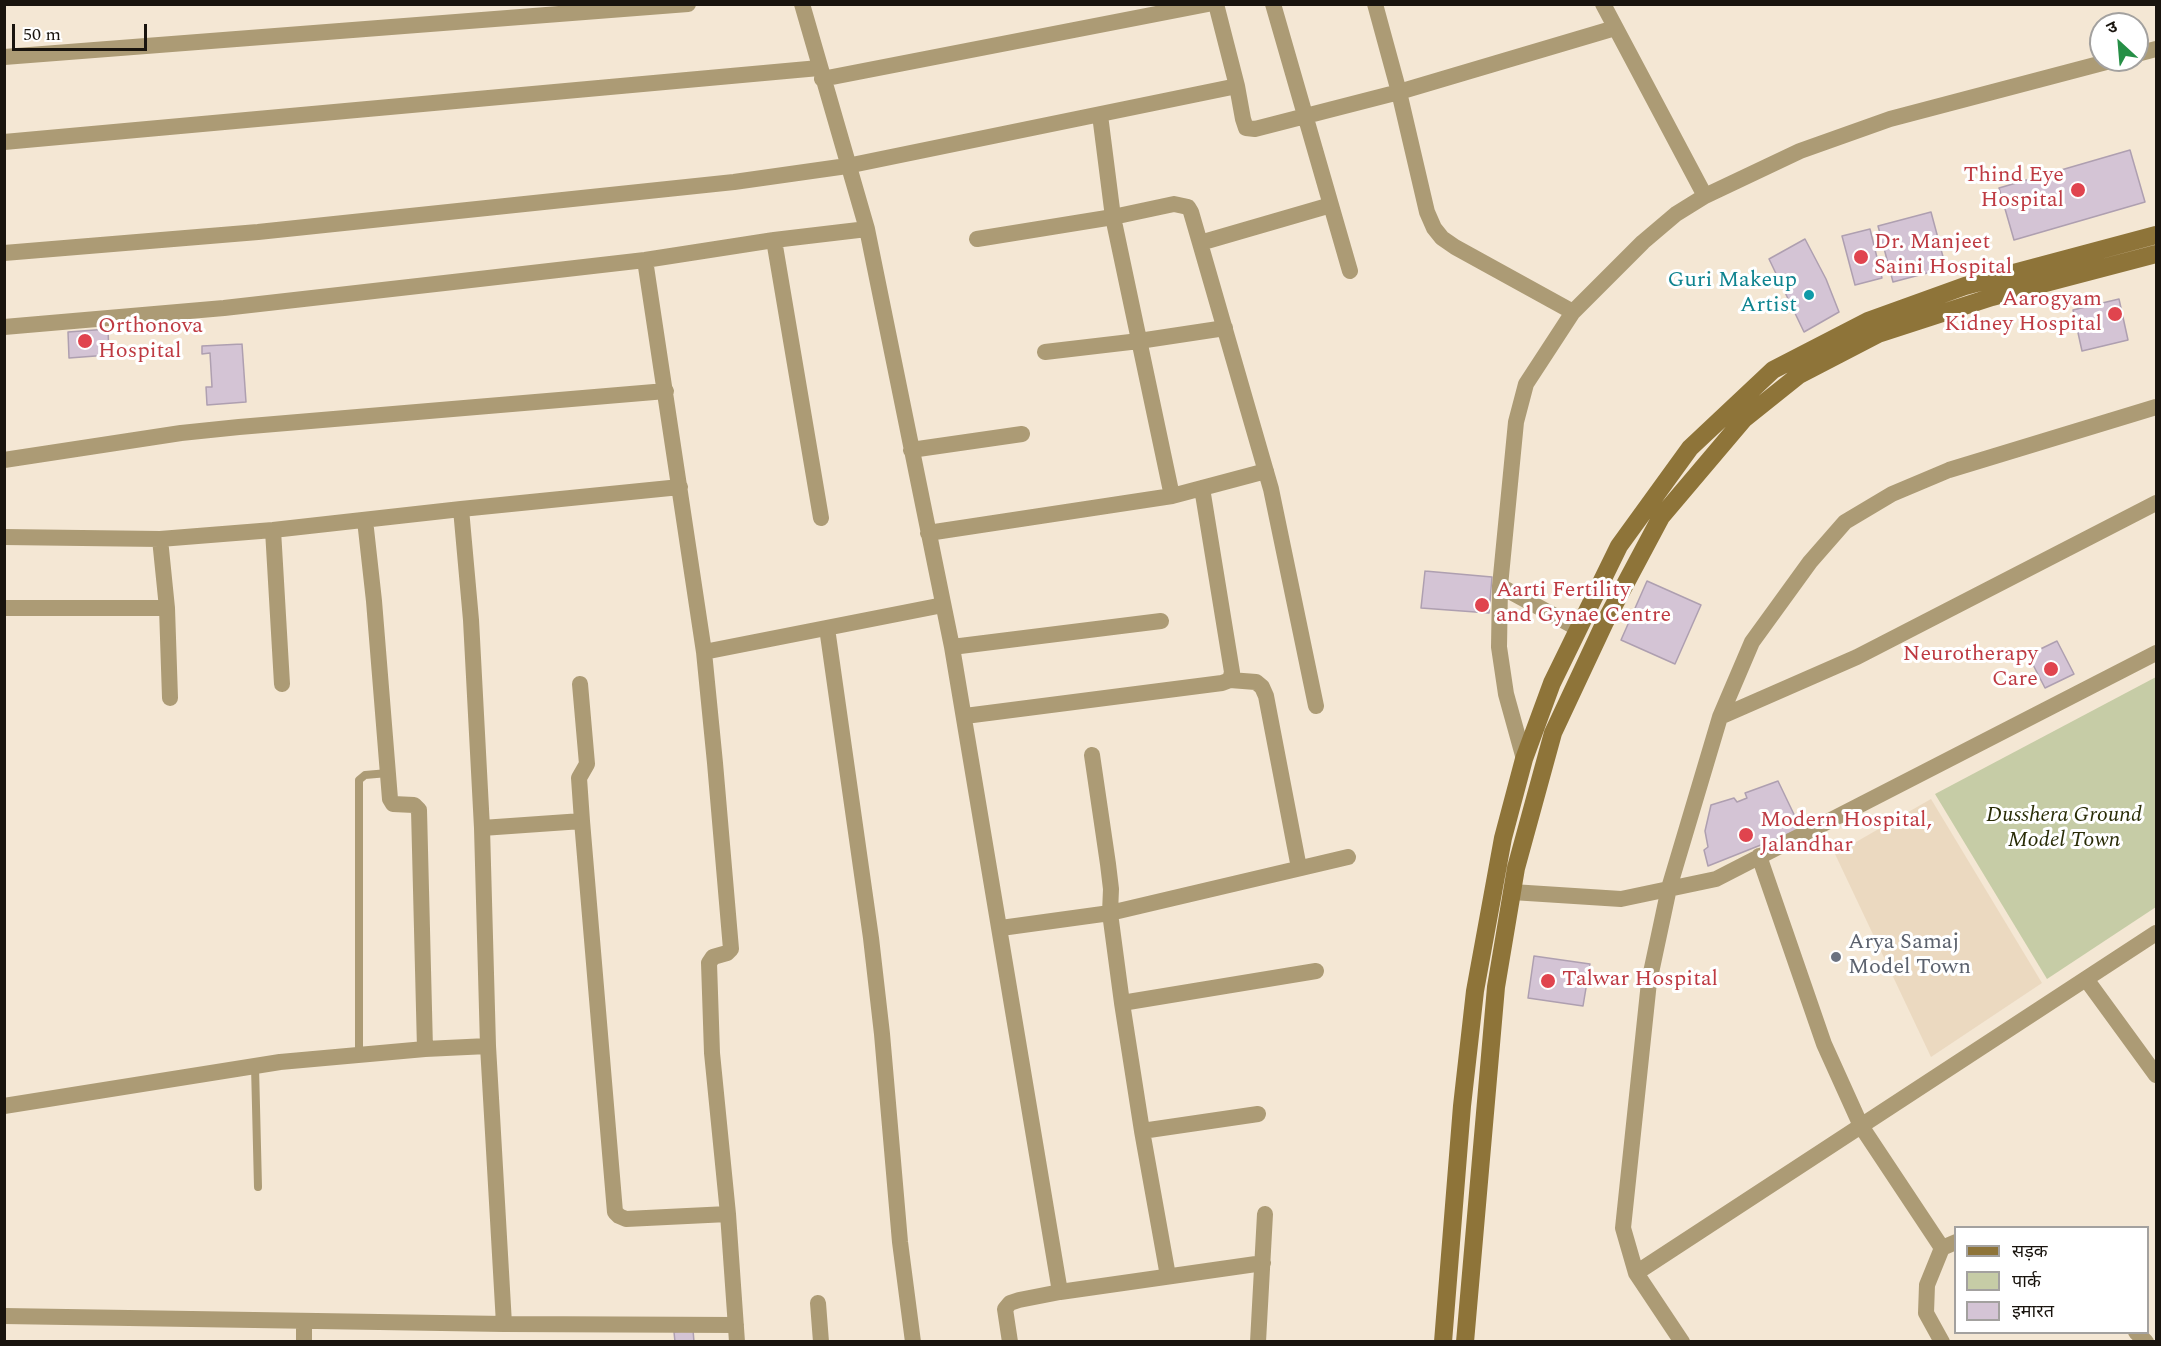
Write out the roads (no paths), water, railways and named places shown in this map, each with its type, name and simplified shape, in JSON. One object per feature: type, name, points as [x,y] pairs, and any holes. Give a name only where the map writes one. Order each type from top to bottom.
[{"type":"street","points":[[4,57],[688,4]]},
{"type":"street","points":[[802,4],[867,230],[952,646],[1001,928],[1060,1292]]},
{"type":"street","points":[[4,142],[821,73],[1208,4]]},
{"type":"street","points":[[1216,4],[1246,128],[1255,129],[1399,92],[1615,28]]},
{"type":"street","points":[[1273,4],[1350,271]]},
{"type":"street","points":[[1376,4],[1427,212],[1434,228],[1442,238],[1573,312]]},
{"type":"street","points":[[1603,4],[1705,196]]},
{"type":"street","points":[[1524,759],[1506,694],[1499,647],[1500,586],[1516,422],[1526,384],[1573,312],[1643,242],[1676,214],[1705,196],[1800,151],[1890,119],[2089,67]]},
{"type":"street","points":[[4,253],[293,228],[723,183],[847,166],[1237,86]]},
{"type":"street","points":[[1100,115],[1113,218],[1172,496]]},
{"type":"street","points":[[977,239],[1113,218],[1174,204],[1188,207],[1266,471],[1316,706]]},
{"type":"street","points":[[1200,243],[1331,205]]},
{"type":"street","points":[[4,327],[224,308],[645,260],[774,240],[867,230]]},
{"type":"street","points":[[1443,1341],[1462,1106],[1475,991],[1501,848],[1524,759],[1552,683],[1619,546],[1689,448],[1773,370],[1868,321],[1954,290],[2157,234]]},
{"type":"street","points":[[774,240],[821,518]]},
{"type":"street","points":[[1465,1341],[1496,987],[1516,868],[1553,733],[1605,622],[1661,517],[1744,419],[1798,375],[1878,334],[1992,297],[2157,254]]},
{"type":"street","points":[[4,1316],[504,1324],[736,1333],[728,1214],[712,1053],[709,963],[713,957],[727,953],[731,949],[704,652],[645,260]]},
{"type":"street","points":[[1045,352],[1225,328]]},
{"type":"street","points":[[4,460],[181,433],[666,391]]},
{"type":"street","points":[[1682,1341],[1636,1273],[1623,1228],[1649,982],[1669,888],[1719,717],[1752,642],[1810,562],[1845,522],[1892,494],[1949,470],[2157,407]]},
{"type":"street","points":[[911,450],[1022,434]]},
{"type":"street","points":[[928,533],[1172,496],[1266,471]]},
{"type":"street","points":[[4,537],[160,539],[273,530],[461,508],[680,487]]},
{"type":"street","points":[[1202,488],[1232,672],[1230,680]]},
{"type":"street","points":[[1719,717],[1857,657],[2157,503]]},
{"type":"street","points":[[461,508],[471,620],[482,828],[488,1046],[504,1324]]},
{"type":"street","points":[[365,520],[390,799],[393,804],[414,805],[418,810],[425,1049]]},
{"type":"street","points":[[273,530],[282,684]]},
{"type":"street","points":[[160,539],[167,608],[170,698]]},
{"type":"street","points":[[1500,586],[1577,628]]},
{"type":"street","points":[[704,652],[943,605]]},
{"type":"street","points":[[4,608],[167,608]]},
{"type":"street","points":[[952,646],[1161,621]]},
{"type":"street","points":[[826,628],[871,938],[882,1034],[900,1242],[912,1341]]},
{"type":"street","points":[[1512,892],[1621,898],[1716,879],[2157,653]]},
{"type":"street","points":[[965,716],[1222,683],[1230,680],[1256,682],[1262,687],[1266,696],[1299,868]]},
{"type":"street","points":[[580,684],[587,765],[579,778],[615,1212],[627,1219],[728,1214]]},
{"type":"street","points":[[1092,755],[1108,864],[1111,889],[1110,913],[1122,1003],[1168,1276]]},
{"type":"street","points":[[482,828],[582,821]]},
{"type":"street","points":[[1760,856],[1824,1044],[1862,1126],[1949,1245],[1927,1285],[1926,1313],[1941,1341]]},
{"type":"street","points":[[1001,928],[1110,913],[1348,857]]},
{"type":"street","points":[[1636,1273],[2157,933]]},
{"type":"street","points":[[1122,1003],[1316,971]]},
{"type":"street","points":[[2086,979],[2157,1075]]},
{"type":"street","points":[[4,1106],[255,1066],[425,1049],[488,1046]]},
{"type":"street","points":[[1142,1131],[1258,1114]]},
{"type":"street","points":[[1258,1341],[1265,1214]]},
{"type":"street","points":[[1010,1341],[1005,1309],[1010,1303],[1060,1292],[1263,1263]]},
{"type":"street","points":[[818,1303],[821,1341]]},
{"type":"street","points":[[304,1321],[304,1341]]},
{"type":"lane","points":[[359,1055],[359,780],[365,775],[388,773]]},
{"type":"lane","points":[[255,1066],[258,1187]]},
{"type":"place","name":"Thind Eye Hospital","points":[[2078,190]]},
{"type":"place","name":"Dr. Manjeet Saini Hospital","points":[[1861,257]]},
{"type":"place","name":"Guri Makeup Artist","points":[[1809,295]]},
{"type":"place","name":"Aarogyam Kidney Hospital","points":[[2115,314]]},
{"type":"place","name":"Orthonova Hospital","points":[[85,341]]},
{"type":"place","name":"Aarti Fertility and Gynae Centre","points":[[1482,605]]},
{"type":"place","name":"Neurotherapy Care","points":[[2051,669]]},
{"type":"place","name":"Modern Hospital, Jalandhar","points":[[1746,835]]},
{"type":"place","name":"Arya Samaj Model Town","points":[[1836,957]]},
{"type":"place","name":"Talwar Hospital","points":[[1548,981]]},
{"type":"park label","name":"Dusshera Ground Model Town","points":[[2064,830]]}]
